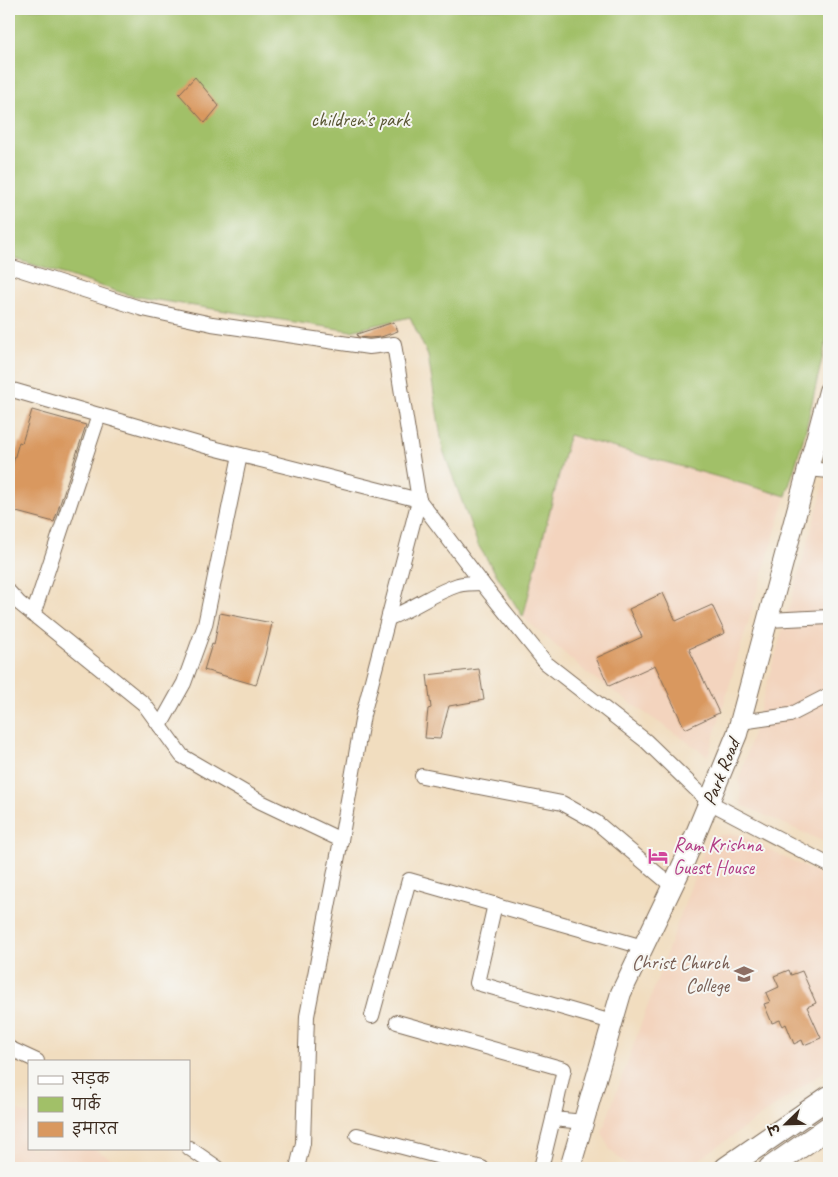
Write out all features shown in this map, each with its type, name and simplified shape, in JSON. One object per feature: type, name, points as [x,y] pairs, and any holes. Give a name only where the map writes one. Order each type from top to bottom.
[{"type":"main road","points":[[726,1168],[829,1097]]},
{"type":"main road","points":[[770,1168],[829,1127]]},
{"type":"street","points":[[9,266],[143,309],[212,324],[369,347],[394,344],[419,500],[364,715],[307,1016],[303,1143],[297,1168]]},
{"type":"street","points":[[9,388],[240,455],[419,500],[546,663],[646,741],[709,802],[829,865]]},
{"type":"street","name":"Park Road","points":[[570,1168],[621,992],[685,860],[741,722],[829,391]]},
{"type":"street","points":[[33,614],[100,415]]},
{"type":"street","points":[[160,726],[184,683],[205,625],[240,455]]},
{"type":"street","points":[[808,469],[829,471]]},
{"type":"street","points":[[389,618],[406,612],[433,595],[460,584],[482,583]]},
{"type":"street","points":[[9,592],[33,614],[144,704],[182,756],[261,802],[341,840]]},
{"type":"street","points":[[768,620],[829,617]]},
{"type":"street","points":[[741,722],[790,714],[829,695]]},
{"type":"street","points":[[422,776],[562,803],[596,822],[672,886]]},
{"type":"street","points":[[372,1016],[409,880],[643,946]]},
{"type":"street","points":[[495,904],[477,983],[612,1022]]},
{"type":"street","points":[[397,1022],[564,1069],[541,1168]]},
{"type":"street","points":[[9,1048],[35,1060]]},
{"type":"street","points":[[553,1119],[584,1122]]},
{"type":"street","points":[[357,1135],[482,1168]]},
{"type":"street","points":[[190,1149],[218,1168]]},
{"type":"shaded area","points":[[569,435],[786,496],[708,756],[588,674],[523,617]]},
{"type":"shaded area","points":[[829,463],[829,844],[742,805],[739,781]]},
{"type":"shaded area","name":"Christ Church College","points":[[737,834],[829,879],[829,1068],[687,1168],[630,1168],[610,1150],[602,1132],[704,850],[719,835]]},
{"type":"shaded area","points":[[9,1107],[28,1115],[28,1150],[96,1150],[127,1168],[9,1168]]},
{"type":"green space","name":"children's park","points":[[9,9],[829,9],[829,329],[805,433],[786,496],[569,435],[523,617],[478,545],[443,450],[428,356],[410,317],[351,331],[132,296],[9,257]]},
{"type":"building","points":[[195,77],[219,106],[205,123],[179,94]]},
{"type":"building","points":[[394,322],[398,331],[381,337],[358,337],[357,334]]},
{"type":"building","points":[[32,410],[86,425],[54,522],[9,510],[9,477],[19,442],[22,443]]},
{"type":"building","points":[[663,593],[676,621],[712,605],[725,633],[689,649],[719,713],[685,729],[655,665],[609,686],[596,658],[642,637],[629,609]]},
{"type":"building","points":[[220,613],[272,623],[256,685],[204,670],[212,644],[214,645]]},
{"type":"building","points":[[479,669],[484,700],[449,706],[440,739],[425,738],[428,709],[431,708],[427,675]]},
{"type":"building","points":[[789,970],[791,975],[802,971],[816,1003],[807,1007],[821,1038],[804,1045],[802,1040],[794,1044],[786,1024],[783,1026],[780,1020],[772,1023],[764,1004],[770,1002],[766,993],[779,987],[774,976]]},
{"type":"place","name":"Ram Krishna Guest House","points":[[658,856]]},
{"type":"place","name":"Christ Church College","points":[[744,974]]}]
